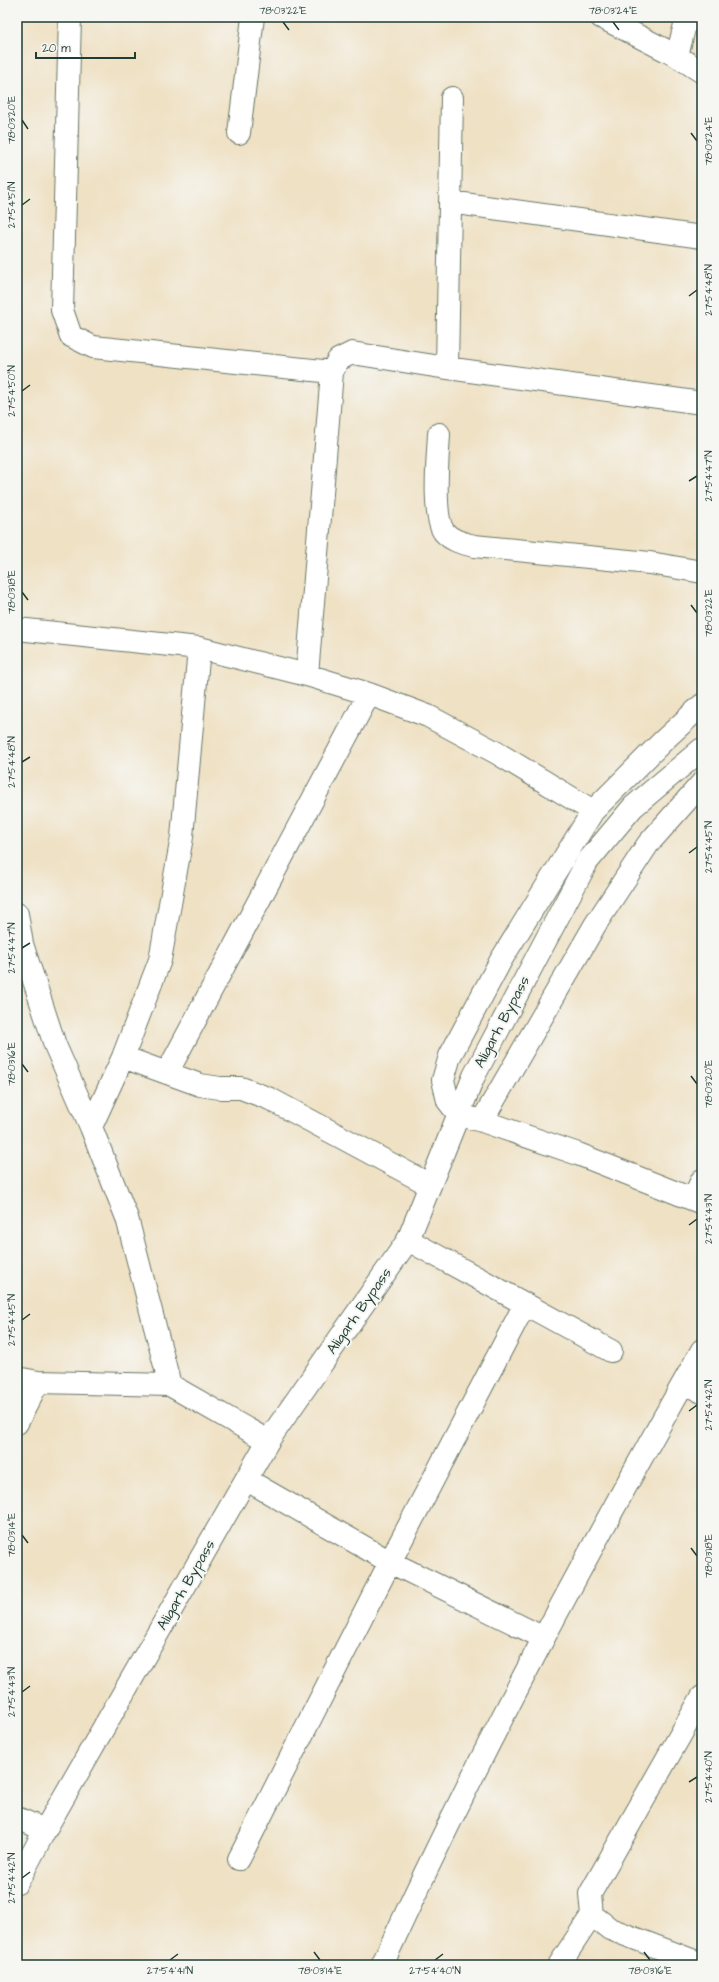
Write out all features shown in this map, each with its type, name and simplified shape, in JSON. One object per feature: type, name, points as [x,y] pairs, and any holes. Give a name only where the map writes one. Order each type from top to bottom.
[{"type":"street","points":[[70,17],[62,310],[71,336],[92,347],[332,372]]},
{"type":"street","points":[[239,132],[253,17]]},
{"type":"street","points":[[601,17],[677,56],[702,72]]},
{"type":"street","points":[[677,56],[686,17]]},
{"type":"street","points":[[447,368],[452,98]]},
{"type":"street","points":[[450,202],[702,237]]},
{"type":"street","points":[[307,674],[332,372],[338,360],[352,353],[447,368],[702,403]]},
{"type":"street","points":[[439,434],[438,516],[444,531],[455,541],[474,546],[650,564],[702,572]]},
{"type":"street","points":[[17,629],[199,648],[307,674],[369,694],[428,716],[497,753],[594,812]]},
{"type":"street","points":[[91,1127],[124,1057],[160,960],[182,837],[199,648]]},
{"type":"street","points":[[167,1073],[369,694]]},
{"type":"street","points":[[702,705],[664,740],[594,812],[502,960],[450,1056],[443,1080],[448,1101],[459,1115],[482,1121],[578,1154],[697,1201],[702,1180]]},
{"type":"street","name":"Aligarh Bypass","points":[[17,1883],[45,1830],[268,1442],[408,1240],[474,1076],[586,862],[633,807],[702,749]]},
{"type":"street","points":[[482,1121],[595,925],[648,844],[700,788]]},
{"type":"street","points":[[17,914],[22,944],[55,1045],[91,1127],[127,1218],[170,1385]]},
{"type":"street","points":[[124,1057],[200,1085],[220,1088],[241,1088],[270,1099],[430,1185]]},
{"type":"street","points":[[408,1240],[611,1351]]},
{"type":"street","points":[[239,1858],[390,1562],[525,1304]]},
{"type":"street","points":[[382,1965],[416,1890],[544,1638],[693,1387],[702,1350]]},
{"type":"street","points":[[17,1378],[38,1382],[170,1385],[268,1442]]},
{"type":"street","points":[[17,1423],[38,1382]]},
{"type":"street","points":[[247,1480],[390,1562],[544,1638]]},
{"type":"street","points":[[559,1965],[592,1915],[590,1894],[702,1697]]},
{"type":"street","points":[[17,1818],[45,1830]]},
{"type":"street","points":[[592,1915],[610,1929],[702,1964]]}]
